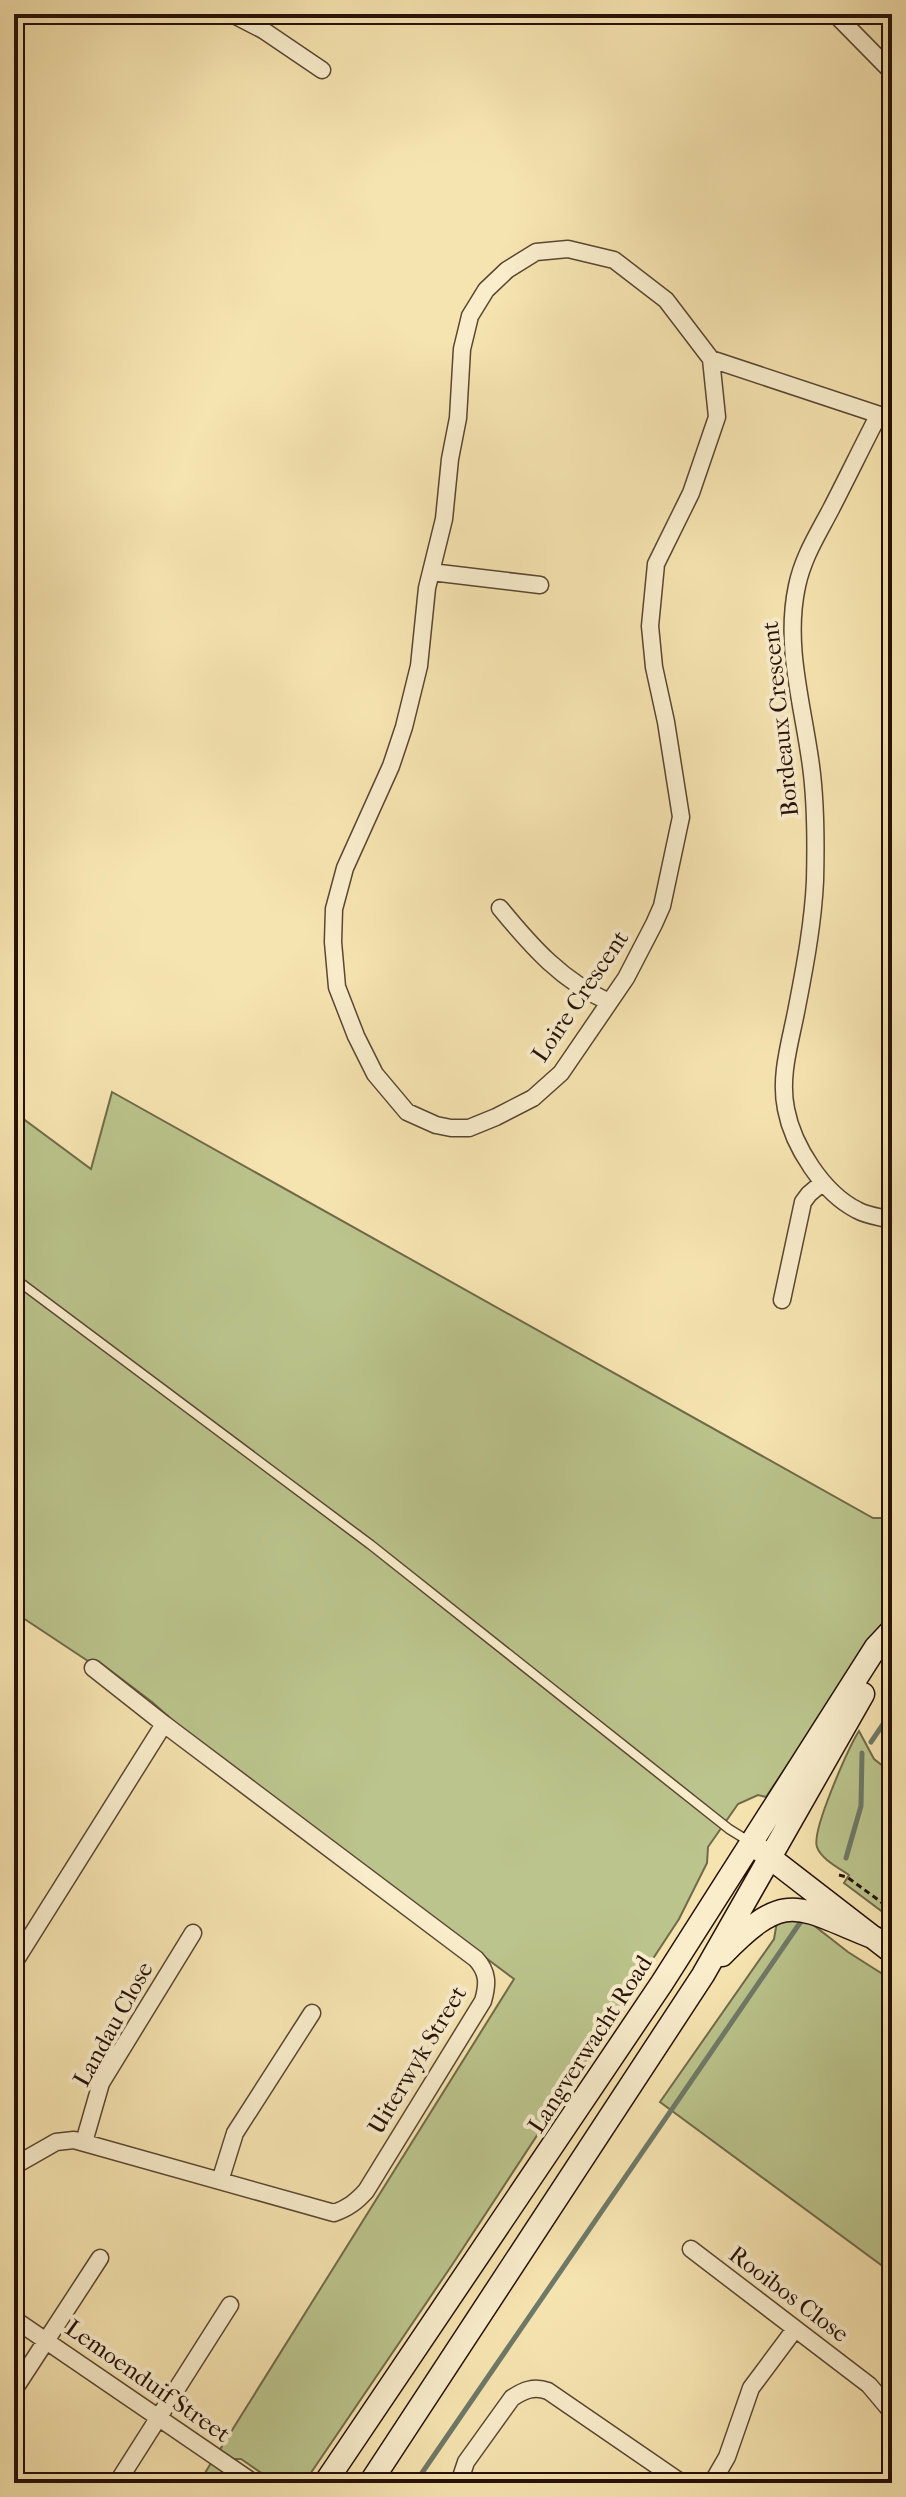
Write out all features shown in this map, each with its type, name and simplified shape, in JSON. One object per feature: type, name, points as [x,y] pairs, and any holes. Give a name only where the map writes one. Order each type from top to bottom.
[{"type":"street","points":[[232,14],[263,30],[322,70]]},
{"type":"street","points":[[835,14],[892,72]]},
{"type":"street","name":"Loire Crescent","points":[[568,249],[614,260],[666,300],[711,359],[717,417],[691,493],[656,564],[650,626],[654,667],[681,817],[662,906],[632,967],[561,1073],[533,1098],[469,1128],[436,1125],[407,1112],[375,1074],[337,987],[333,942],[334,909],[345,868],[374,807],[404,727],[419,666],[431,572],[444,519],[458,418],[462,349],[470,316],[486,290],[507,270],[536,252],[568,249]]},
{"type":"street","points":[[711,359],[885,418]]},
{"type":"street","name":"Bordeaux Crescent","points":[[885,418],[809,548],[791,616],[800,705],[812,769],[816,835],[807,954],[784,1084],[785,1109],[793,1131],[822,1183],[859,1212],[892,1220]]},
{"type":"street","points":[[431,572],[540,585]]},
{"type":"street","points":[[500,908],[548,963],[586,992],[609,1002]]},
{"type":"street","points":[[782,1300],[803,1202],[822,1183]]},
{"type":"street","name":"Langverwacht Road","points":[[325,2483],[654,1995],[876,1647],[892,1630]]},
{"type":"street","points":[[370,2483],[703,1975],[892,1642]]},
{"type":"street","name":"Uiterwyk Street","points":[[14,2166],[62,2140],[84,2142],[334,2213],[355,2204],[366,2191],[483,2001],[486,1977],[476,1959],[93,1668]]},
{"type":"street","points":[[14,1963],[164,1724]]},
{"type":"street","points":[[750,1842],[883,1945]]},
{"type":"street","points":[[703,1975],[758,1921],[781,1909],[796,1908],[883,1945]]},
{"type":"street","name":"Landau Close","points":[[84,2142],[101,2083],[193,1933]]},
{"type":"street","points":[[220,2181],[235,2133],[312,2013]]},
{"type":"street","name":"Rooibos Close","points":[[691,2249],[869,2385],[890,2410]]},
{"type":"street","points":[[14,2390],[100,2258]]},
{"type":"street","points":[[117,2483],[230,2305]]},
{"type":"street","name":"Lemoenduif Street","points":[[14,2319],[254,2483]]},
{"type":"street","points":[[712,2483],[727,2457],[751,2388],[795,2329]]},
{"type":"street","points":[[459,2483],[466,2462],[512,2398],[521,2392],[539,2388],[548,2391],[682,2483]]},
{"type":"lane","points":[[14,1278],[371,1545],[750,1842]]},
{"type":"path","points":[[839,1875],[847,1877],[892,1910]]},
{"type":"green space","points":[[112,1092],[873,1518],[892,1518],[892,1609],[766,1797],[758,1795],[738,1804],[708,1847],[707,1863],[679,1919],[452,2265],[304,2483],[276,2483],[241,2459],[231,2459],[219,2451],[514,1979],[194,1739],[98,1661],[94,1665],[14,1612],[14,1112],[91,1169]]},
{"type":"green space","points":[[859,1731],[874,1759],[892,1773],[892,1919],[844,1883],[849,1875],[826,1859],[817,1847],[825,1807]]},
{"type":"green space","points":[[795,1918],[812,1924],[892,1980],[892,2273],[660,2102],[774,1939],[777,1922]]},
{"type":"green space","points":[[211,2463],[239,2483],[199,2483]]},
{"type":"waterway","points":[[871,1742],[892,1711]]},
{"type":"waterway","points":[[846,1858],[861,1806],[862,1753]]},
{"type":"waterway","points":[[415,2483],[804,1917]]}]
